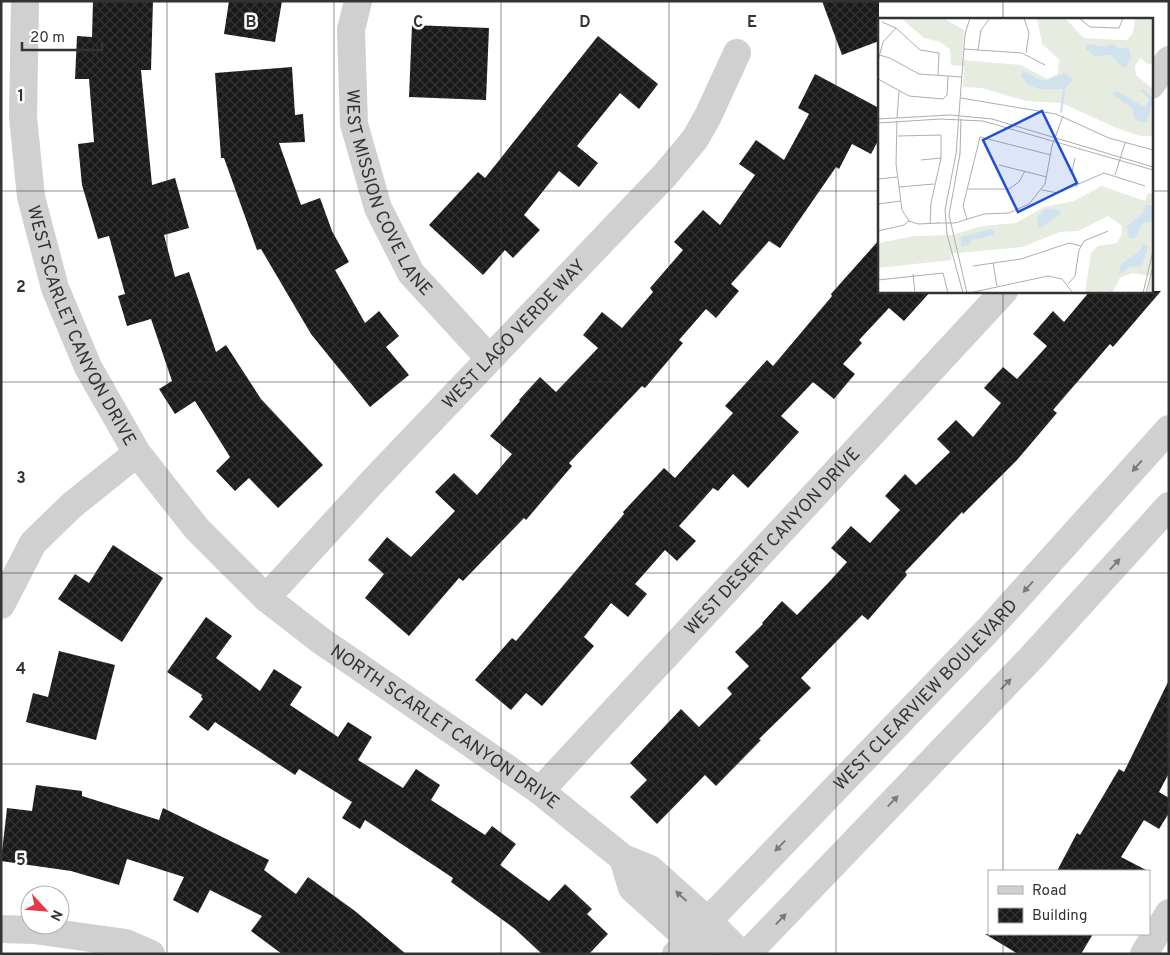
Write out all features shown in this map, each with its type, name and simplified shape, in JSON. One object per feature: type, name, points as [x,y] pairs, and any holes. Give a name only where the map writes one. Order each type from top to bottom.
[{"type":"street","name":"WEST SCARLET CANYON DRIVE","points":[[25,1],[23,117],[31,197],[55,288],[88,367],[137,453],[197,529],[266,598]]},
{"type":"street","name":"WEST MISSION COVE LANE","points":[[358,1],[351,30],[354,124],[378,208],[411,273],[489,358]]},
{"type":"street","name":"WEST LAGO VERDE WAY","points":[[266,598],[374,479],[665,175],[695,139],[708,116],[737,53]]},
{"type":"street","points":[[1152,84],[1169,60]]},
{"type":"street","name":"WEST DESERT CANYON DRIVE","points":[[540,791],[1003,292]]},
{"type":"street","name":"WEST CLEARVIEW BOULEVARD","points":[[690,949],[708,920],[989,629],[1169,429]]},
{"type":"street","points":[[1,606],[33,543],[71,506],[137,453]]},
{"type":"street","points":[[747,954],[1031,658],[1169,506]]},
{"type":"street","name":"NORTH SCARLET CANYON DRIVE","points":[[266,598],[320,640],[540,791],[623,858],[650,869],[708,920],[741,954]]},
{"type":"street","points":[[623,858],[632,888],[690,949]]},
{"type":"street","points":[[1144,954],[1169,914]]},
{"type":"street","points":[[1,929],[34,930],[126,943],[151,954]]},
{"type":"building","points":[[93,1],[153,1],[151,70],[141,70],[152,185],[175,178],[189,228],[164,235],[175,277],[189,272],[216,352],[226,345],[261,399],[323,465],[278,508],[249,478],[235,491],[216,471],[230,457],[195,401],[175,414],[159,389],[172,381],[151,319],[127,326],[118,296],[125,294],[109,236],[98,239],[82,185],[78,144],[94,142],[89,79],[75,79],[77,36],[92,37]]},
{"type":"building","points":[[229,1],[282,1],[275,42],[224,34]]},
{"type":"building","points":[[822,1],[879,1],[878,41],[842,55]]},
{"type":"building","points":[[412,25],[489,28],[486,100],[409,97]]},
{"type":"building","points":[[598,36],[658,84],[639,109],[620,93],[577,146],[598,163],[579,187],[559,171],[524,215],[540,230],[513,258],[505,250],[483,275],[429,225],[478,172],[485,178]]},
{"type":"building","points":[[292,67],[295,115],[303,114],[305,142],[279,143],[301,205],[320,198],[332,231],[349,262],[335,270],[365,323],[379,311],[399,336],[386,347],[409,375],[370,407],[311,334],[261,249],[257,250],[224,158],[221,158],[215,73]]},
{"type":"building","points":[[815,74],[878,107],[878,141],[871,154],[852,144],[839,169],[836,167],[780,248],[769,241],[731,284],[739,291],[716,318],[706,309],[679,340],[683,343],[645,388],[642,386],[569,463],[572,466],[526,520],[524,518],[463,581],[459,578],[409,636],[365,598],[384,574],[368,560],[387,537],[411,557],[455,511],[435,492],[454,473],[477,495],[512,454],[490,436],[519,400],[540,377],[556,392],[598,348],[583,335],[602,312],[622,328],[653,292],[650,288],[683,250],[674,242],[703,210],[720,225],[755,175],[739,164],[756,140],[784,160],[809,114],[798,108]]},
{"type":"building","points":[[878,241],[878,292],[930,292],[904,321],[889,308],[859,340],[862,343],[843,364],[855,374],[834,399],[813,382],[781,416],[799,432],[748,488],[733,474],[718,491],[713,488],[679,526],[696,541],[677,561],[665,550],[635,584],[647,594],[628,617],[611,603],[584,637],[594,646],[542,706],[526,693],[511,710],[475,680],[512,638],[516,641],[624,514],[623,512],[664,468],[675,478],[733,413],[725,406],[767,360],[773,366],[832,296],[831,294]]},
{"type":"building","points":[[1161,291],[1113,347],[1110,344],[1053,410],[1057,413],[1017,460],[963,514],[962,512],[905,572],[907,575],[868,620],[862,615],[801,678],[811,688],[759,739],[761,740],[716,786],[705,775],[657,824],[630,797],[647,780],[630,763],[681,709],[699,727],[732,694],[727,688],[749,666],[735,652],[763,624],[782,601],[797,615],[831,580],[847,562],[831,548],[851,526],[870,543],[900,510],[885,496],[905,474],[916,485],[950,452],[937,439],[956,420],[973,437],[1001,403],[984,388],[1003,367],[1017,379],[1047,346],[1033,334],[1053,311],[1064,322],[1089,292]]},
{"type":"building","points":[[113,545],[163,578],[122,642],[58,599],[75,574],[89,583]]},
{"type":"building","points":[[206,617],[232,636],[216,658],[260,691],[274,669],[302,687],[290,705],[338,737],[348,722],[372,737],[358,760],[403,788],[416,769],[440,785],[431,800],[485,835],[492,826],[516,844],[500,865],[549,901],[565,884],[592,909],[587,914],[608,934],[589,954],[542,954],[515,929],[451,882],[453,878],[365,820],[360,829],[342,818],[352,802],[299,769],[295,775],[215,722],[208,731],[189,717],[203,699],[202,695],[167,672]]},
{"type":"building","points":[[59,651],[115,665],[96,740],[26,722],[33,693],[48,697]]},
{"type":"building","points":[[1169,680],[1169,773],[1159,792],[1169,798],[1169,813],[1159,829],[1144,820],[1121,857],[1146,870],[1058,870],[1077,833],[1080,835],[1119,769],[1124,772]]},
{"type":"building","points":[[36,785],[82,791],[82,796],[159,820],[163,808],[269,860],[264,870],[296,894],[308,877],[355,911],[406,954],[282,954],[251,931],[262,916],[210,890],[198,913],[173,900],[184,877],[127,859],[119,885],[71,871],[1,861],[7,808],[32,811]]},
{"type":"building","points":[[985,934],[1092,935],[1081,954],[1018,954]]}]
